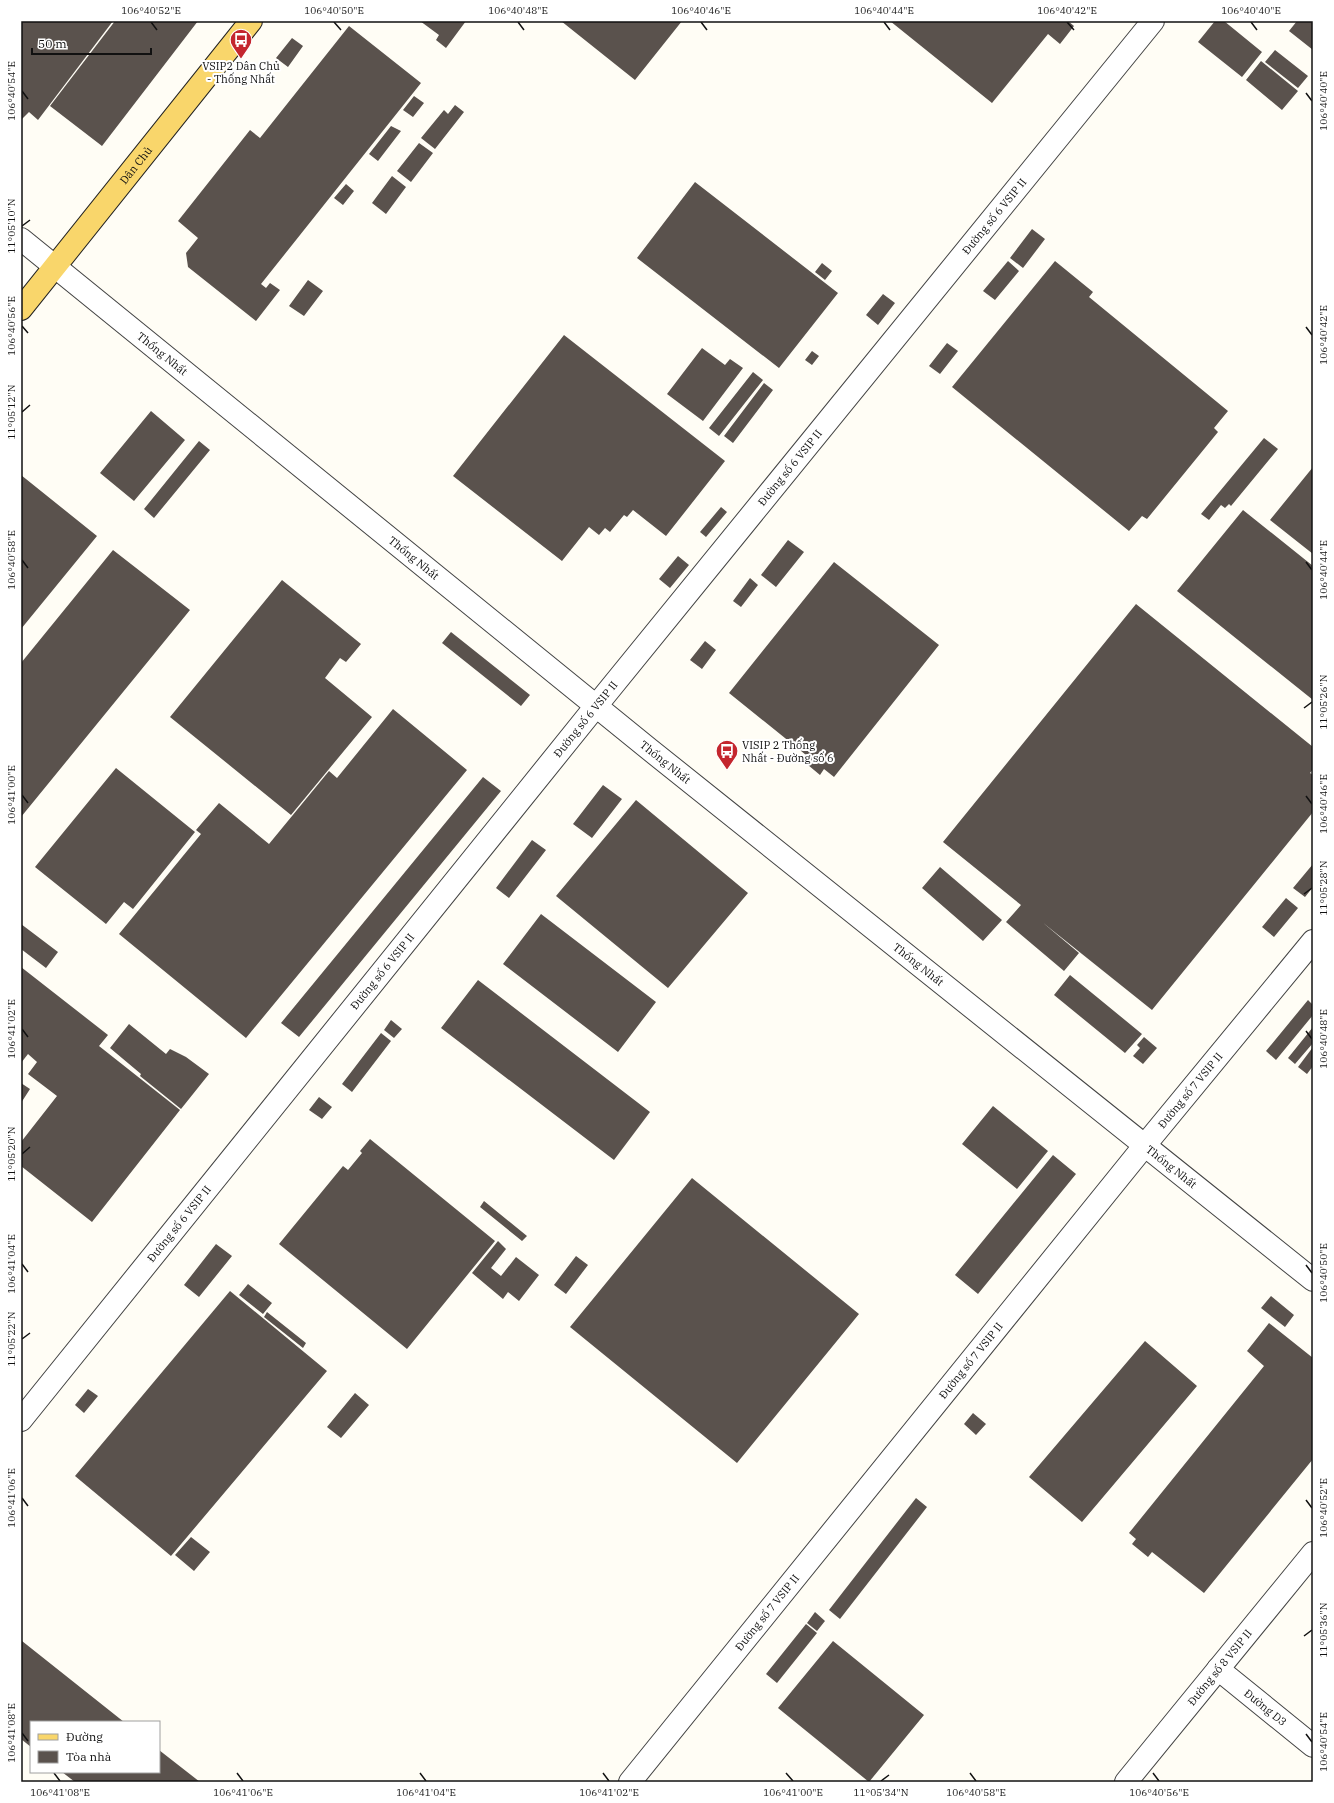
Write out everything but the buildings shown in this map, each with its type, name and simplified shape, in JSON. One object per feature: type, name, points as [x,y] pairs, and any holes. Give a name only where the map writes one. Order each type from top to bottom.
[{"type":"main road","name":"Dân Chủ","points":[[21,309],[251,21]]},
{"type":"street","name":"Đường số 6 VSIP II","points":[[21,1420],[596,706],[1153,21]]},
{"type":"street","name":"Thống Nhất","points":[[21,239],[596,706],[1313,1280]]},
{"type":"street","name":"Đường số 7 VSIP II","points":[[630,1782],[1145,1145],[1313,941]]},
{"type":"street","name":"Đường số 8 VSIP II","points":[[1126,1782],[1313,1553]]},
{"type":"street","name":"Đường D3","points":[[1218,1669],[1313,1746]]},
{"type":"place","name":"VSIP2 Dân Chủ - Thống Nhất","points":[[241,60]]},
{"type":"place","name":"VISIP 2 Thống Nhất - Đường số 6","points":[[727,770]]}]
